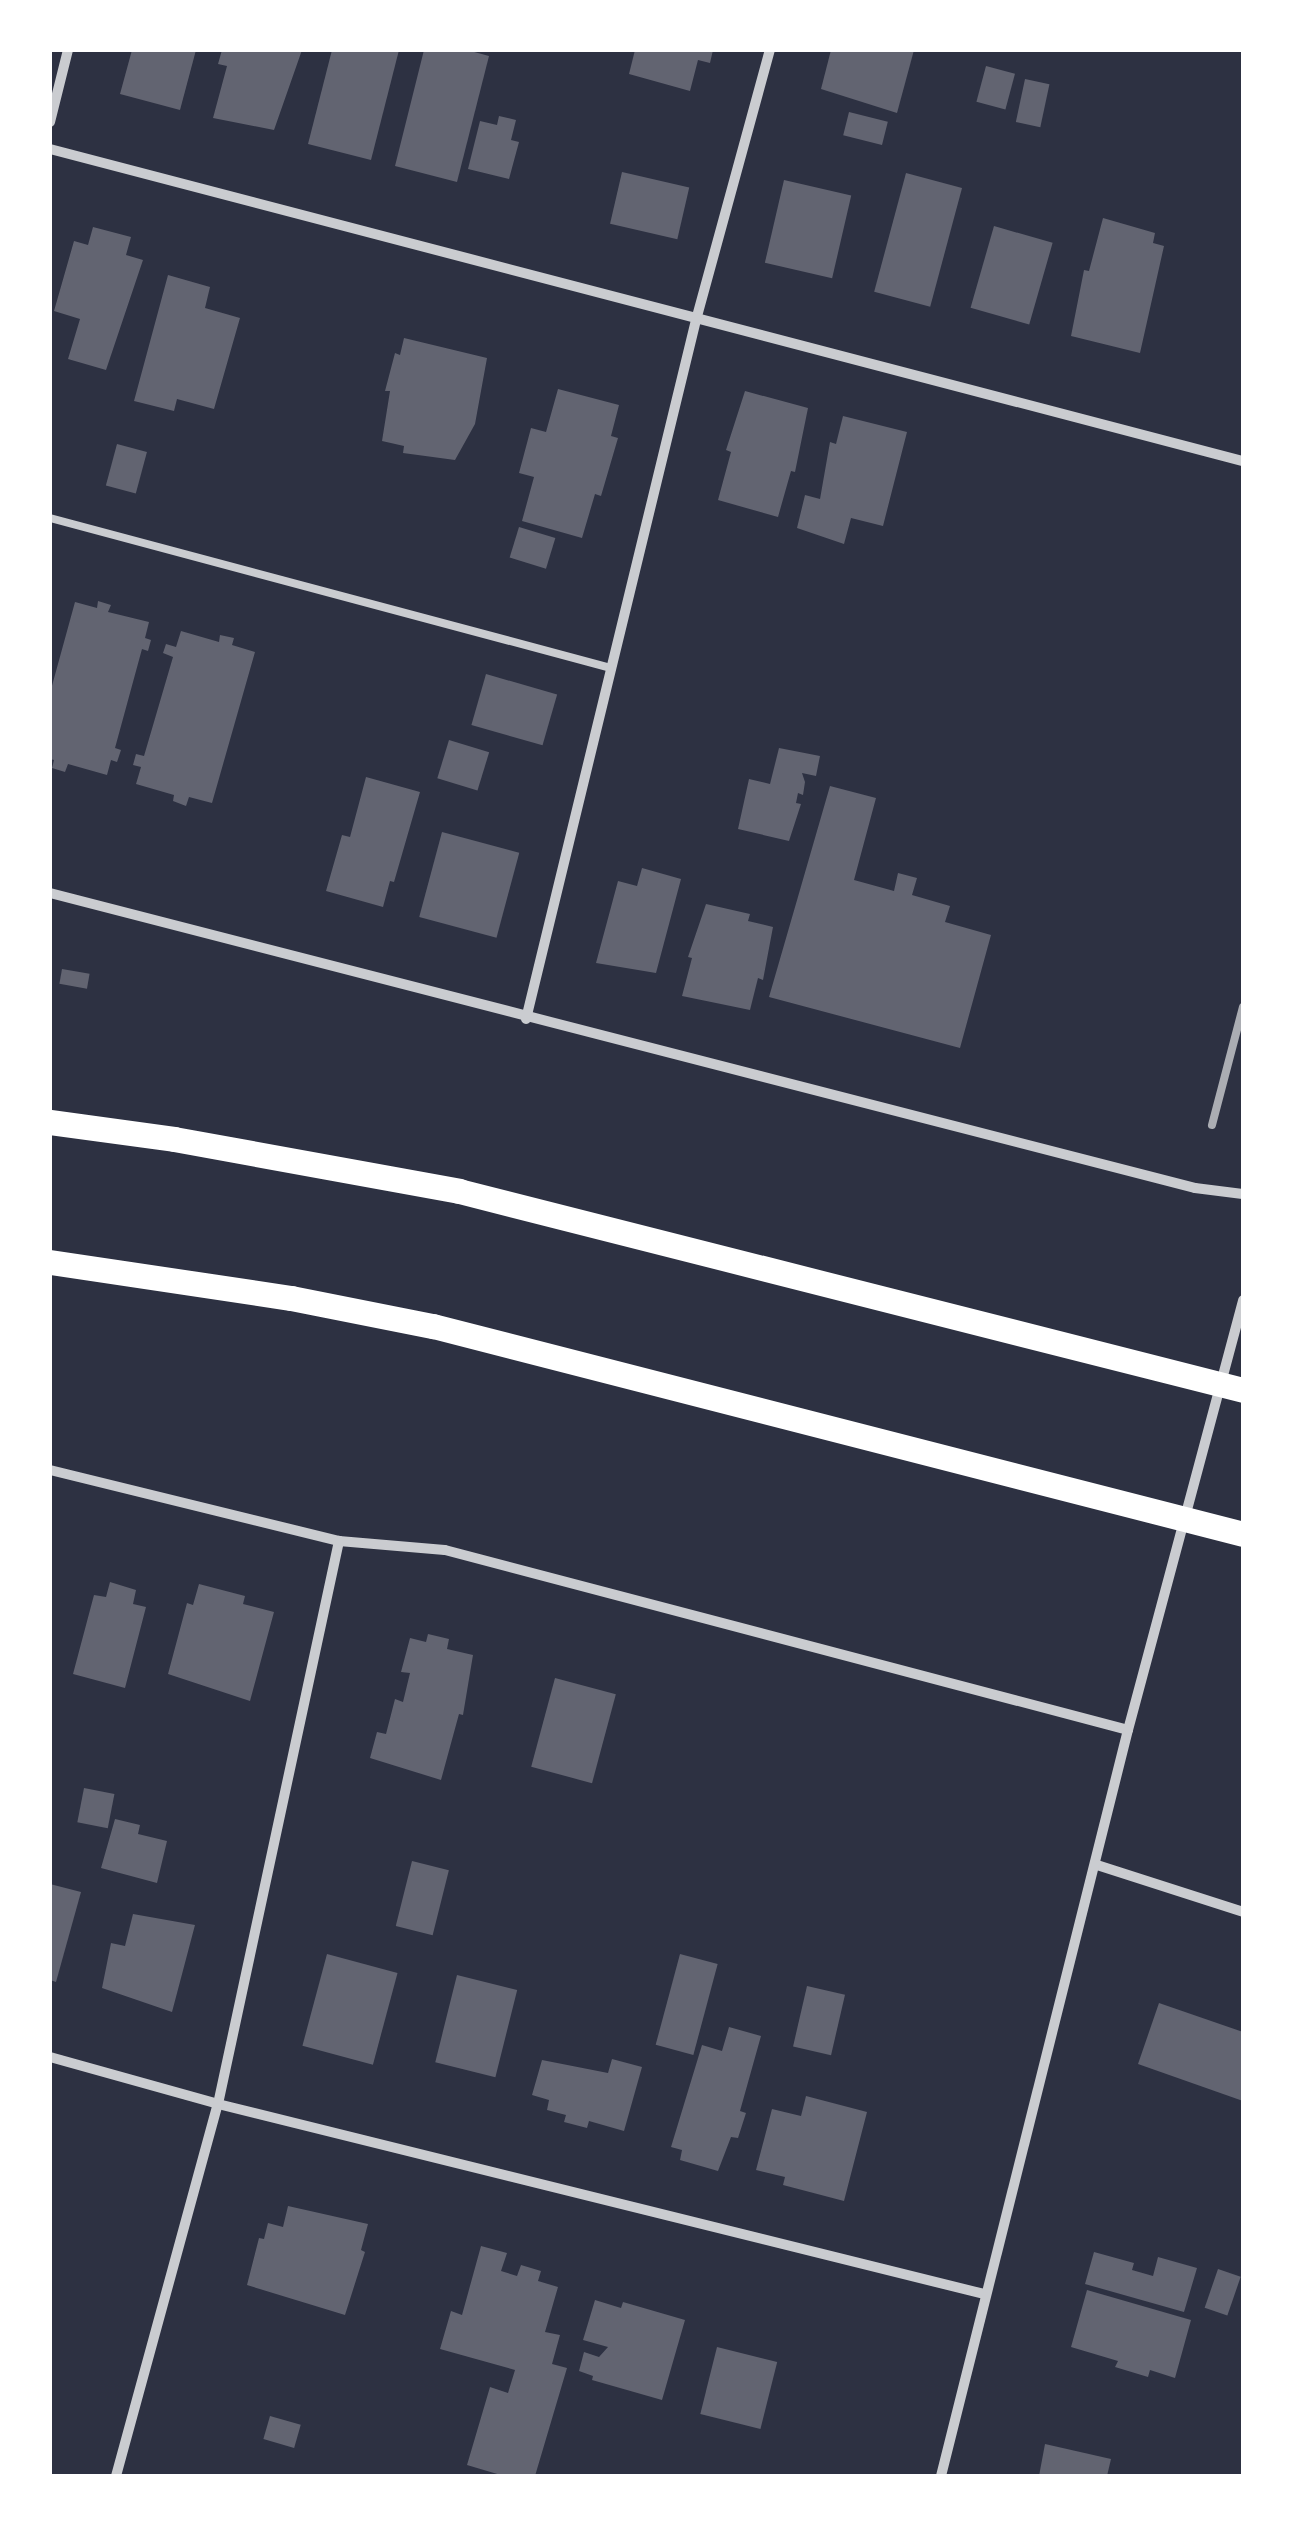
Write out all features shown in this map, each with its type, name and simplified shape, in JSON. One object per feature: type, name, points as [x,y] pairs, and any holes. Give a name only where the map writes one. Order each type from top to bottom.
[{"type":"main road","points":[[50,1122],[190,1142],[442,1188],[1243,1390]]},
{"type":"main road","points":[[50,1262],[290,1298],[433,1326],[1243,1534]]},
{"type":"street","points":[[50,122],[68,50]]},
{"type":"street","points":[[526,1019],[696,320],[770,50]]},
{"type":"street","points":[[50,150],[1243,461]]},
{"type":"street","points":[[50,894],[1195,1188],[1243,1194]]},
{"type":"street","points":[[941,2476],[1128,1730],[1243,1300]]},
{"type":"street","points":[[50,1470],[339,1541],[445,1550],[1128,1730]]},
{"type":"street","points":[[116,2476],[218,2104],[339,1541]]},
{"type":"street","points":[[1097,1865],[1243,1912]]},
{"type":"street","points":[[50,2057],[218,2104],[984,2294]]},
{"type":"lane","points":[[50,518],[611,668]]},
{"type":"building","points":[[132,50],[196,50],[180,110],[120,94]]},
{"type":"building","points":[[222,50],[302,50],[274,130],[213,118],[227,66],[218,64]]},
{"type":"building","points":[[332,50],[399,50],[371,160],[308,144]]},
{"type":"building","points":[[424,50],[467,50],[489,56],[457,182],[395,166]]},
{"type":"building","points":[[635,50],[713,50],[710,63],[698,60],[690,91],[629,74]]},
{"type":"building","points":[[831,50],[914,50],[897,113],[821,89]]},
{"type":"building","points":[[986,66],[1015,74],[1005,110],[976,102]]},
{"type":"building","points":[[1025,79],[1049,84],[1040,127],[1016,122]]},
{"type":"building","points":[[849,112],[888,122],[882,145],[843,135]]},
{"type":"building","points":[[499,116],[516,120],[511,140],[519,142],[509,179],[468,169],[480,121],[497,125]]},
{"type":"building","points":[[622,172],[689,188],[677,239],[610,224]]},
{"type":"building","points":[[906,173],[962,188],[930,307],[874,292]]},
{"type":"building","points":[[784,180],[851,196],[832,278],[765,263]]},
{"type":"building","points":[[1103,218],[1155,233],[1153,243],[1164,246],[1140,353],[1071,336],[1084,270],[1089,271]]},
{"type":"building","points":[[994,226],[1053,243],[1029,325],[971,308]]},
{"type":"building","points":[[93,227],[131,237],[126,255],[143,260],[106,370],[68,359],[80,319],[54,311],[74,241],[88,245]]},
{"type":"building","points":[[168,275],[210,287],[205,308],[240,318],[214,409],[177,399],[174,411],[134,401]]},
{"type":"building","points":[[404,338],[487,358],[475,424],[455,460],[403,453],[404,446],[382,441],[390,391],[385,391],[395,353],[400,355]]},
{"type":"building","points":[[558,389],[619,405],[611,436],[618,438],[601,496],[595,494],[582,538],[522,521],[534,477],[519,473],[531,428],[546,432]]},
{"type":"building","points":[[745,391],[808,408],[795,472],[791,471],[778,517],[718,500],[731,452],[726,450]]},
{"type":"building","points":[[843,416],[907,432],[883,526],[851,518],[844,544],[797,528],[805,495],[820,499],[830,442],[836,444]]},
{"type":"building","points":[[117,444],[147,452],[136,494],[106,486]]},
{"type":"building","points":[[519,527],[555,538],[546,569],[510,558]]},
{"type":"building","points":[[98,601],[111,605],[108,612],[149,622],[145,638],[151,640],[148,651],[142,649],[115,748],[121,750],[117,762],[111,760],[107,775],[68,764],[65,772],[52,768],[54,760],[50,759],[50,693],[75,602],[97,608]]},
{"type":"building","points":[[181,631],[219,642],[220,635],[234,638],[232,645],[255,652],[212,803],[189,797],[186,806],[173,801],[174,795],[136,784],[141,767],[133,765],[136,754],[144,756],[173,657],[163,653],[166,644],[176,647]]},
{"type":"building","points":[[486,674],[557,694],[543,745],[471,725]]},
{"type":"building","points":[[449,740],[489,752],[477,791],[437,778]]},
{"type":"building","points":[[779,748],[820,756],[816,776],[802,773],[803,795],[798,793],[796,803],[801,804],[789,841],[738,829],[749,779],[770,784]]},
{"type":"building","points":[[366,777],[420,792],[383,907],[326,891],[342,835],[350,837]]},
{"type":"building","points":[[830,786],[876,798],[854,880],[894,891],[898,873],[917,878],[912,895],[950,906],[945,922],[991,935],[960,1048],[769,997]]},
{"type":"building","points":[[442,832],[519,853],[496,938],[419,917]]},
{"type":"building","points":[[642,868],[681,879],[656,973],[596,963],[618,881],[637,886]]},
{"type":"building","points":[[706,904],[750,914],[748,921],[773,927],[763,980],[758,978],[750,1010],[682,996],[692,958],[688,957]]},
{"type":"building","points":[[62,969],[90,974],[87,989],[59,984]]},
{"type":"building","points":[[110,1582],[136,1590],[133,1604],[146,1607],[125,1688],[73,1674],[94,1595],[106,1597]]},
{"type":"building","points":[[199,1584],[245,1596],[243,1604],[274,1612],[250,1701],[168,1674],[187,1603],[193,1605]]},
{"type":"building","points":[[428,1634],[449,1639],[447,1649],[473,1655],[463,1715],[459,1714],[441,1780],[370,1758],[377,1732],[386,1734],[395,1699],[403,1702],[410,1673],[401,1672],[410,1638],[426,1642]]},
{"type":"building","points":[[555,1678],[616,1694],[592,1783],[531,1767]]},
{"type":"building","points":[[84,1788],[114,1794],[108,1828],[77,1822]]},
{"type":"building","points":[[115,1819],[140,1825],[138,1834],[167,1841],[157,1883],[101,1868]]},
{"type":"building","points":[[412,1861],[449,1870],[433,1935],[396,1926]]},
{"type":"building","points":[[50,1884],[81,1892],[56,1982],[50,1980]]},
{"type":"building","points":[[133,1914],[195,1925],[172,2012],[102,1988],[111,1943],[125,1946]]},
{"type":"building","points":[[327,1954],[398,1973],[373,2065],[302,2046]]},
{"type":"building","points":[[680,1954],[718,1964],[693,2055],[656,2045]]},
{"type":"building","points":[[457,1975],[517,1990],[495,2077],[435,2062]]},
{"type":"building","points":[[807,1986],[845,1995],[831,2055],[793,2046]]},
{"type":"building","points":[[1159,2003],[1243,2032],[1243,2101],[1138,2064]]},
{"type":"building","points":[[729,2027],[761,2036],[740,2111],[746,2113],[738,2138],[731,2137],[718,2171],[680,2160],[682,2150],[671,2147],[702,2045],[722,2051]]},
{"type":"building","points":[[612,2059],[642,2067],[624,2131],[589,2121],[587,2128],[564,2122],[566,2115],[547,2110],[549,2100],[532,2095],[542,2060],[608,2073]]},
{"type":"building","points":[[806,2096],[867,2112],[844,2201],[783,2185],[785,2177],[756,2170],[772,2109],[801,2116]]},
{"type":"building","points":[[288,2206],[368,2224],[361,2250],[365,2252],[345,2315],[247,2285],[259,2238],[264,2239],[268,2223],[283,2227]]},
{"type":"building","points":[[481,2246],[507,2253],[501,2271],[517,2276],[521,2265],[541,2271],[538,2281],[558,2287],[545,2332],[560,2335],[552,2364],[567,2368],[535,2476],[504,2476],[467,2465],[490,2387],[508,2393],[515,2370],[440,2349],[451,2311],[462,2315]]},
{"type":"building","points":[[1094,2252],[1134,2263],[1132,2270],[1153,2276],[1158,2257],[1197,2268],[1184,2312],[1085,2284]]},
{"type":"building","points":[[1218,2269],[1241,2277],[1227,2316],[1205,2308]]},
{"type":"building","points":[[1087,2290],[1191,2320],[1175,2378],[1150,2370],[1148,2377],[1115,2367],[1118,2361],[1071,2347]]},
{"type":"building","points":[[595,2300],[621,2308],[623,2302],[685,2320],[662,2400],[592,2380],[593,2376],[579,2371],[584,2352],[599,2357],[608,2347],[583,2340]]},
{"type":"building","points":[[717,2347],[777,2362],[760,2429],[700,2414]]},
{"type":"building","points":[[270,2416],[301,2425],[294,2448],[263,2439]]},
{"type":"building","points":[[1045,2444],[1111,2459],[1107,2476],[1039,2476]]},
{"type":"railway","points":[[1212,1125],[1243,1007]]}]
